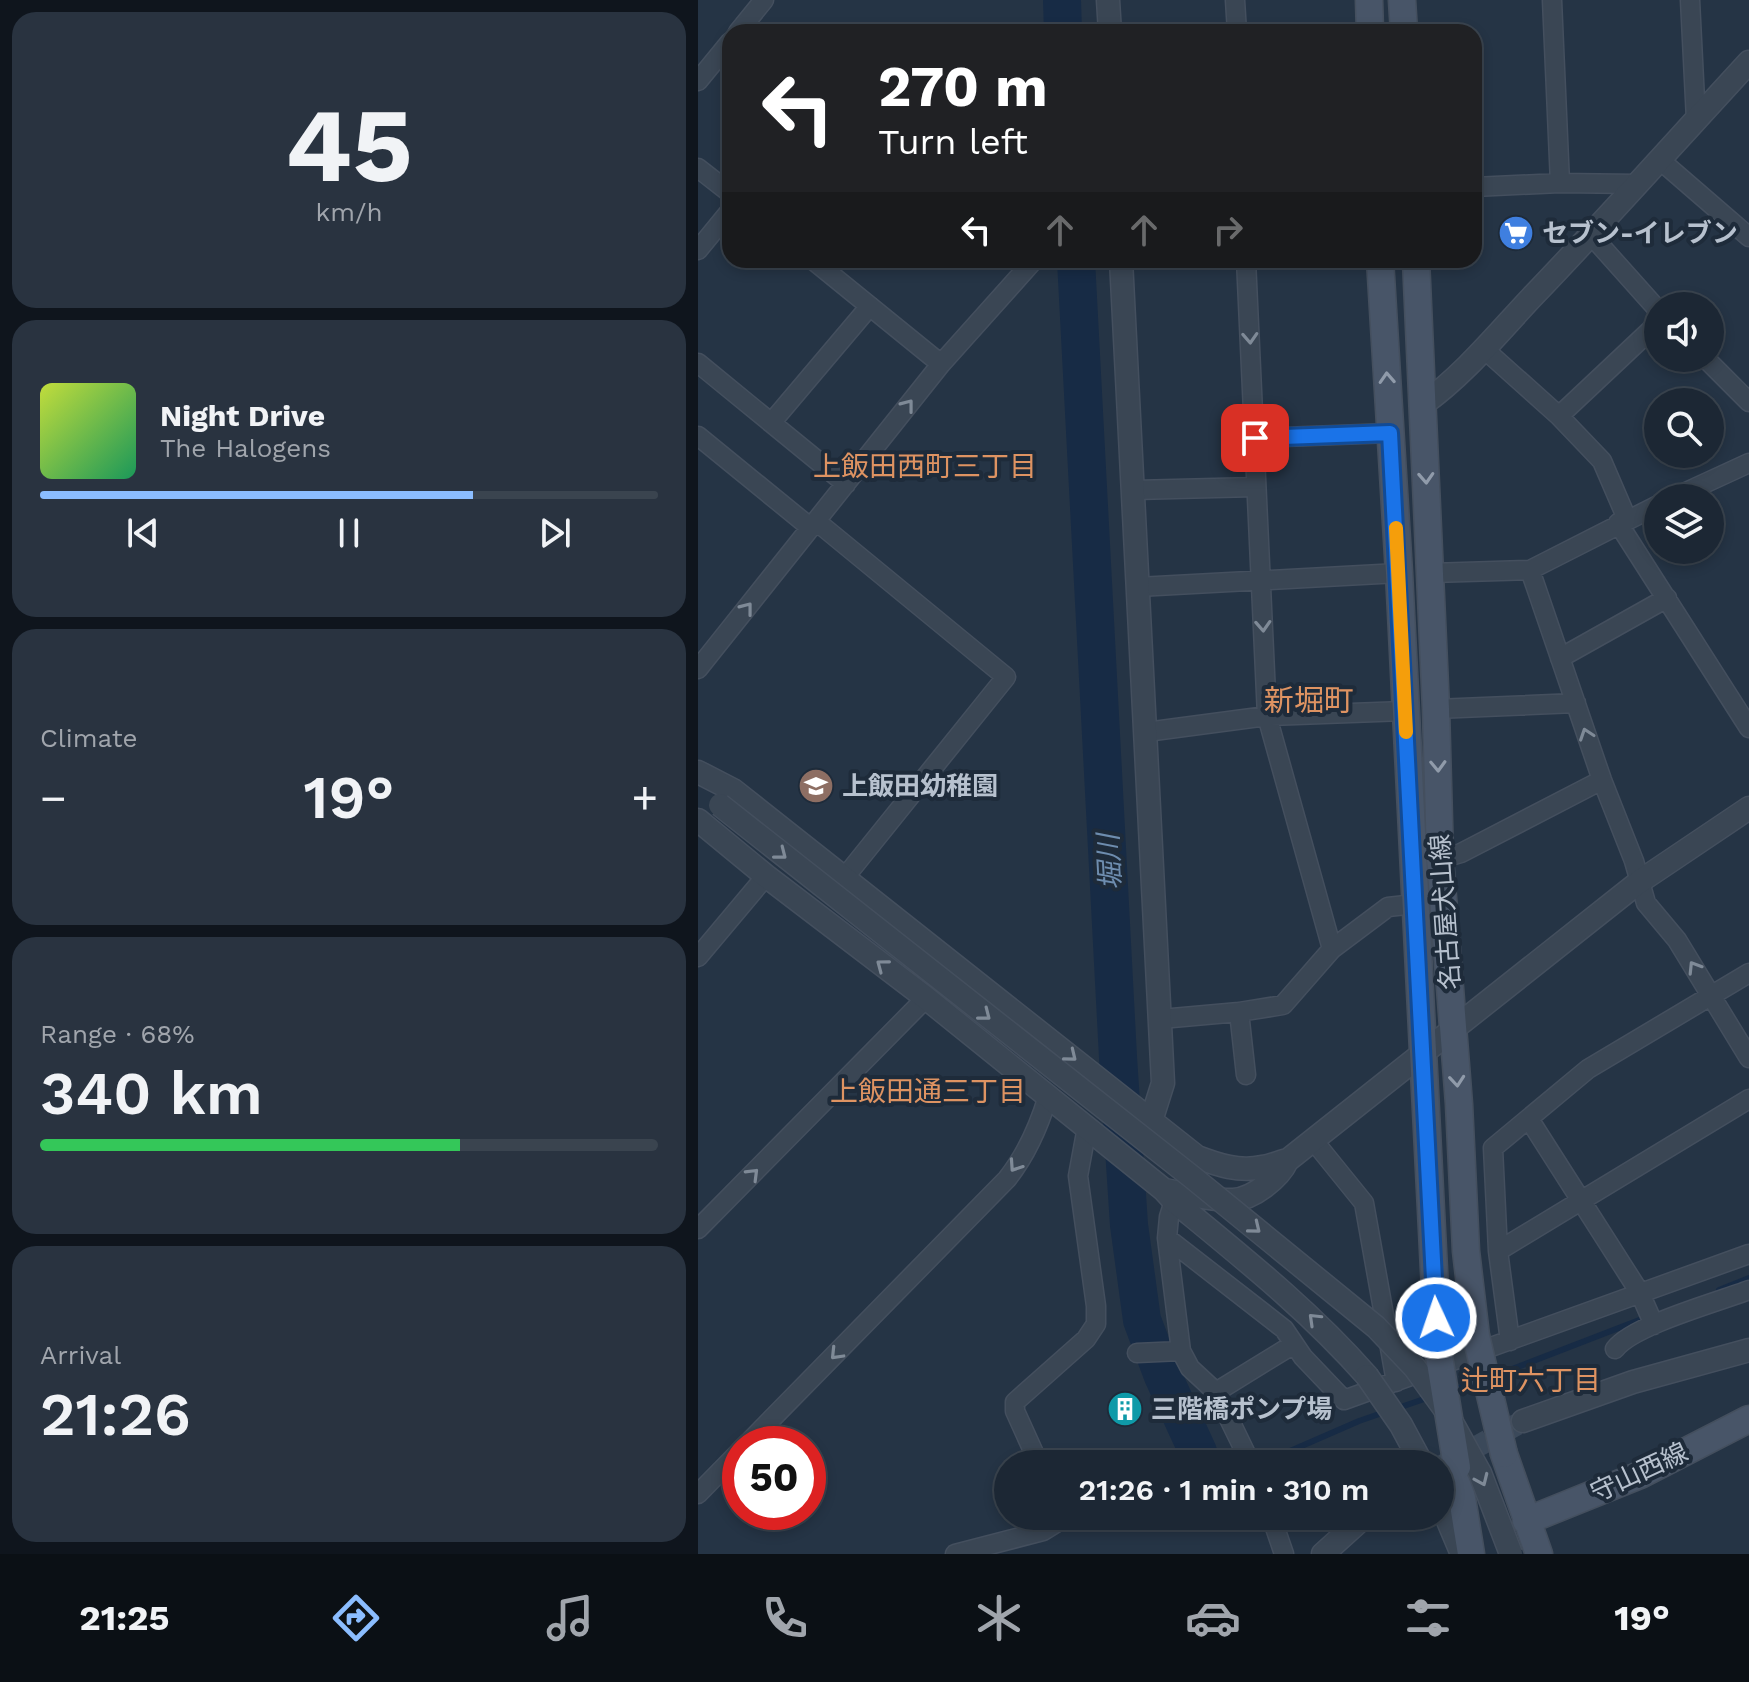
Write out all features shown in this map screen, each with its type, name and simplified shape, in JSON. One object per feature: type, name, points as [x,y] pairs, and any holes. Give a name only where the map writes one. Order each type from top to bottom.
[{"type":"main road","points":[[1369,0],[1370,24]]},
{"type":"main road","points":[[1402,0],[1404,24]]},
{"type":"main road","name":"名古屋犬山線","points":[[1380,268],[1438,1350],[1471,1554]]},
{"type":"main road","name":"名古屋犬山線","points":[[1416,268],[1431,573],[1440,859],[1466,1251],[1476,1336],[1528,1543]]},
{"type":"main road","name":"守山西線","points":[[1528,1543],[1640,1475],[1749,1419]]},
{"type":"street","points":[[1108,0],[1110,24]]},
{"type":"street","points":[[1235,0],[1236,24]]},
{"type":"street","points":[[1552,0],[1560,183]]},
{"type":"street","points":[[1690,0],[1696,120]]},
{"type":"street","points":[[743,24],[757,2]]},
{"type":"street","points":[[698,81],[722,52]]},
{"type":"street","points":[[1423,404],[1440,392],[1591,235],[1749,62]]},
{"type":"street","points":[[1660,160],[1745,226]]},
{"type":"street","points":[[698,168],[722,187]]},
{"type":"street","points":[[1482,187],[1636,184]]},
{"type":"street","points":[[698,250],[722,221]]},
{"type":"street","points":[[1591,235],[1644,294]]},
{"type":"street","points":[[823,268],[941,364]]},
{"type":"street","points":[[698,669],[941,364],[1027,268]]},
{"type":"street","points":[[1121,268],[1163,1083],[1142,1114]]},
{"type":"street","points":[[1246,268],[1267,716],[1332,949]]},
{"type":"street","points":[[771,423],[870,306]]},
{"type":"street","points":[[1559,416],[1644,336]]},
{"type":"street","points":[[1483,348],[1559,416],[1602,461],[1622,521],[1749,728]]},
{"type":"street","points":[[698,363],[846,484]]},
{"type":"street","points":[[1719,372],[1749,402]]},
{"type":"street","points":[[1255,438],[1390,433]]},
{"type":"street","points":[[698,436],[1006,677],[845,877]]},
{"type":"street","points":[[1703,484],[1749,463]]},
{"type":"street","points":[[1134,490],[1256,487]]},
{"type":"street","points":[[1431,573],[1530,570],[1644,511]]},
{"type":"street","points":[[1530,570],[1602,780],[1634,861],[1646,903],[1677,940],[1749,1058]]},
{"type":"street","points":[[1138,587],[1399,573]]},
{"type":"street","points":[[1560,658],[1667,598]]},
{"type":"street","points":[[1436,709],[1576,703]]},
{"type":"street","points":[[1146,732],[1267,716],[1405,711]]},
{"type":"street","points":[[698,772],[733,790],[1197,1157],[1223,1167],[1262,1167],[1288,1160],[1639,882],[1749,808]]},
{"type":"street","points":[[698,780],[720,805],[1192,1177],[1376,1327],[1415,1368],[1444,1408],[1480,1473],[1528,1543]]},
{"type":"street","points":[[1440,859],[1461,853],[1602,780]]},
{"type":"street","points":[[698,820],[926,998],[1276,1283],[1337,1341],[1367,1376],[1414,1450]]},
{"type":"street","points":[[698,957],[766,876]]},
{"type":"street","points":[[1161,1019],[1283,1005],[1332,949],[1388,907],[1415,904]]},
{"type":"street","points":[[1510,1341],[1498,1251],[1493,1148],[1588,1069],[1749,973]]},
{"type":"street","points":[[698,1229],[926,998]]},
{"type":"street","points":[[1239,1012],[1246,1075]]},
{"type":"street","points":[[765,1426],[1007,1179],[1019,1164],[1042,1117],[1048,1096]]},
{"type":"street","points":[[1498,1251],[1749,1099]]},
{"type":"street","points":[[1529,1119],[1642,1298],[1654,1325]]},
{"type":"street","points":[[1033,1450],[1015,1411],[1015,1402],[1086,1339],[1096,1324],[1078,1176],[1092,1131]]},
{"type":"street","points":[[1313,1140],[1364,1203],[1396,1382]]},
{"type":"street","points":[[1162,1189],[1234,1200],[1261,1189],[1282,1172],[1288,1160]]},
{"type":"street","points":[[1162,1189],[1169,1217],[1167,1238],[1175,1351],[1216,1392],[1244,1450]]},
{"type":"street","points":[[1167,1238],[1284,1329],[1344,1400],[1642,1298],[1749,1254]]},
{"type":"street","points":[[1615,1349],[1622,1340],[1654,1325],[1749,1290]]},
{"type":"street","points":[[1216,1392],[1294,1344]]},
{"type":"street","points":[[1523,1421],[1633,1382],[1749,1350]]},
{"type":"street","points":[[1137,1353],[1175,1351]]},
{"type":"street","points":[[698,1494],[722,1469]]},
{"type":"street","points":[[955,1554],[1045,1530]]},
{"type":"street","points":[[1276,1530],[1284,1554]]},
{"type":"street","points":[[1323,1554],[1350,1530]]},
{"type":"street","points":[[1452,1530],[1462,1554]]},
{"type":"waterway","name":"堀川","points":[[1062,0],[1063,24]]},
{"type":"waterway","name":"堀川","points":[[1076,268],[1129,1225],[1142,1320],[1163,1376],[1197,1450]]},
{"type":"waterway","points":[[1719,1290],[1749,1278]]},
{"type":"waterway","points":[[1494,1376],[1642,1319]]},
{"type":"waterway","points":[[1452,1390],[1480,1381]]},
{"type":"waterway","points":[[1395,1409],[1430,1397]]},
{"type":"waterway","points":[[1292,1450],[1385,1412]]},
{"type":"tunnel","points":[[1454,1459],[1523,1421]]},
{"type":"slow traffic","points":[[1396,528],[1406,732]]},
{"type":"place","name":"セブン-イレブン","points":[[1516,233]]},
{"type":"place","name":"上飯田幼稚園","points":[[816,786]]},
{"type":"place","name":"三階橋ポンプ場","points":[[1125,1409]]},
{"type":"district","name":"上飯田西町三丁目","points":[[925,466]]},
{"type":"district","name":"新堀町","points":[[1309,701]]},
{"type":"district","name":"上飯田通三丁目","points":[[928,1091]]},
{"type":"district","name":"辻町六丁目","points":[[1531,1380]]},
{"type":"route","points":[[1255,438],[1390,433],[1436,1318]]}]
